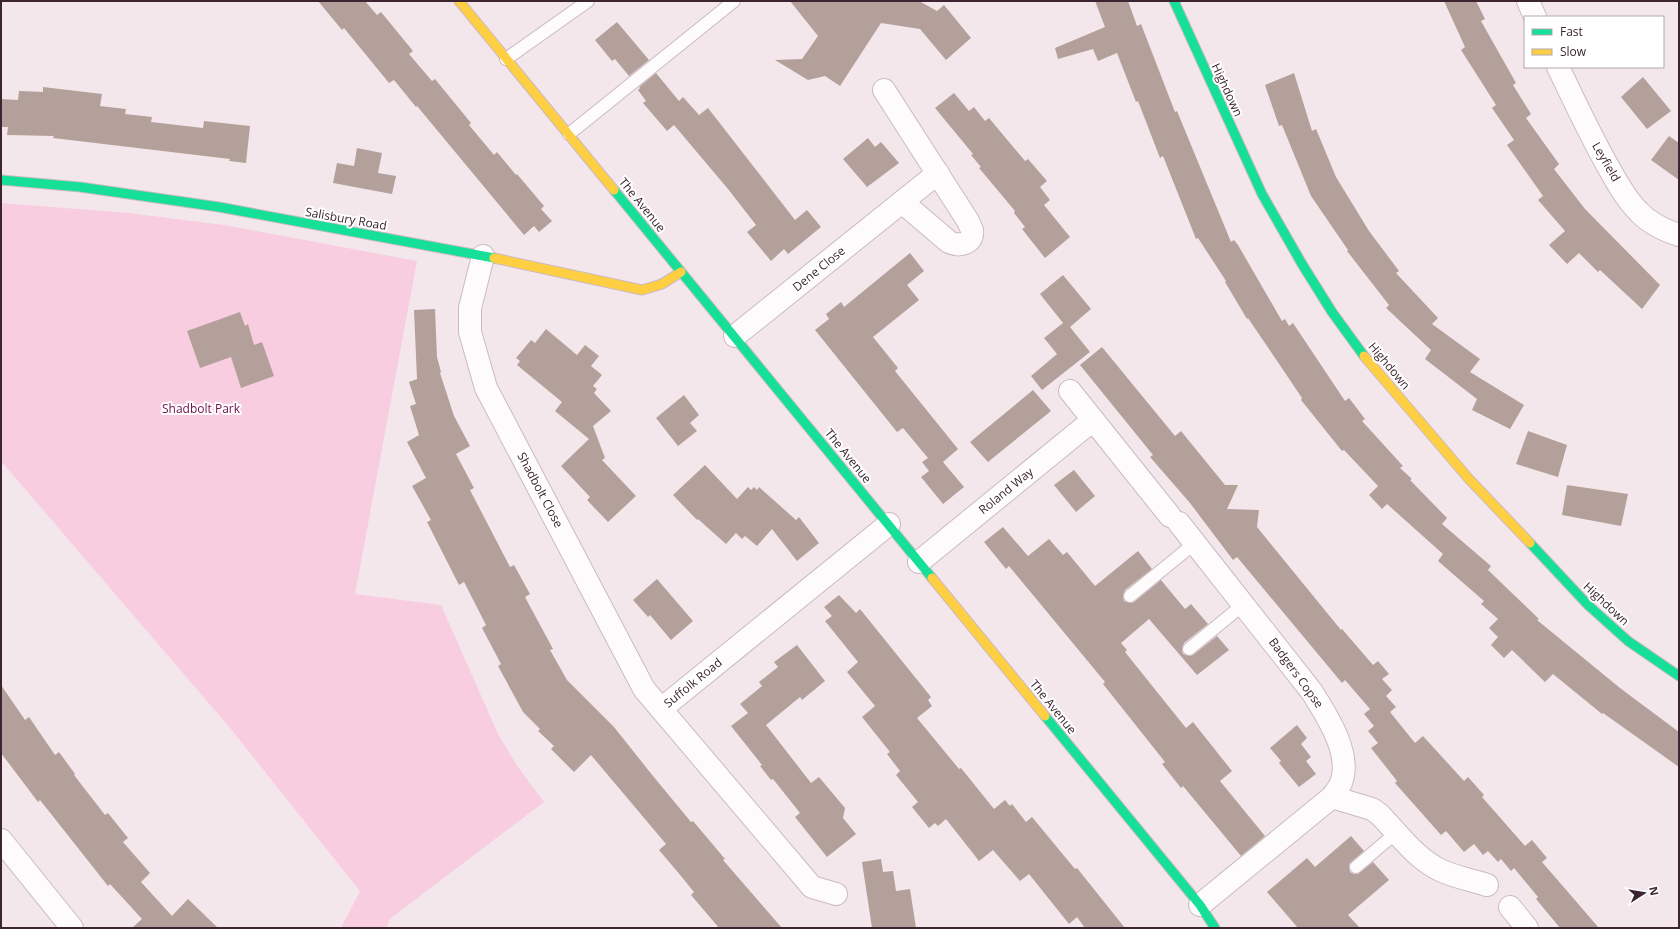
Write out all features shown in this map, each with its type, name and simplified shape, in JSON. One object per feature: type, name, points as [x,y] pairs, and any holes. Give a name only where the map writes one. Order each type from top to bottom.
[{"type":"street","name":"The Avenue","points":[[459,1],[1200,905],[1215,928]]},
{"type":"street","name":"Highdown","points":[[1174,1],[1262,194],[1302,264],[1332,312],[1367,360],[1469,479],[1588,605],[1628,641],[1679,676]]},
{"type":"street","points":[[1528,1],[1535,16]]},
{"type":"street","name":"Leyfield","points":[[1558,68],[1594,144],[1624,193],[1637,210],[1651,222],[1666,231],[1679,235]]},
{"type":"street","points":[[884,90],[968,221],[972,231],[970,237],[966,243],[962,245],[955,245],[949,242],[902,202]]},
{"type":"street","name":"Dene Close","points":[[735,336],[938,173]]},
{"type":"street","name":"Salisbury Road","points":[[1,180],[80,187],[219,207],[483,256],[642,290],[662,284],[681,272]]},
{"type":"street","name":"Shadbolt Close","points":[[483,256],[470,308],[470,332],[486,388],[644,689],[661,709]]},
{"type":"street","points":[[1070,392],[1092,420]]},
{"type":"street","name":"Badgers Copse","points":[[1092,420],[1195,543],[1312,692],[1336,734],[1342,752],[1343,770],[1340,786],[1332,797],[1200,905]]},
{"type":"street","name":"Roland Way","points":[[919,562],[1092,420]]},
{"type":"street","name":"Suffolk Road","points":[[836,894],[812,887],[661,709],[889,524]]},
{"type":"street","points":[[1332,797],[1372,809],[1379,814],[1419,856],[1432,866],[1487,885]]},
{"type":"street","points":[[1,840],[72,928]]},
{"type":"street","points":[[1510,907],[1528,928]]},
{"type":"lane","points":[[506,59],[588,1]]},
{"type":"lane","points":[[569,134],[734,1]]},
{"type":"lane","points":[[1130,596],[1195,543]]},
{"type":"lane","points":[[1189,649],[1244,604]]},
{"type":"lane","points":[[1356,867],[1397,832]]},
{"type":"green space","name":"Shadbolt Park","points":[[1,203],[129,213],[224,225],[417,261],[355,594],[441,605],[498,734],[518,767],[544,802],[391,918],[386,928],[341,928],[360,891],[230,728],[1,461]]},
{"type":"building","points":[[318,1],[365,1],[377,15],[381,12],[413,51],[409,54],[432,81],[435,79],[471,123],[469,125],[494,155],[497,152],[516,175],[517,174],[544,206],[541,209],[552,221],[539,232],[534,226],[524,235],[417,106],[416,107],[394,80],[389,83],[344,28],[342,30]]},
{"type":"building","points":[[790,1],[919,1],[937,11],[944,5],[971,38],[946,60],[920,29],[881,23],[840,86],[825,76],[808,80],[775,60],[802,59],[818,36]]},
{"type":"building","points":[[1095,1],[1128,1],[1137,26],[1141,24],[1175,112],[1177,111],[1231,242],[1234,240],[1238,245],[1282,321],[1285,319],[1289,326],[1293,323],[1345,401],[1349,398],[1365,419],[1362,421],[1403,466],[1400,468],[1412,479],[1410,480],[1447,518],[1442,524],[1491,566],[1488,570],[1539,619],[1537,620],[1620,688],[1679,732],[1679,767],[1603,713],[1602,714],[1553,674],[1545,682],[1512,650],[1504,658],[1491,645],[1498,637],[1489,628],[1498,619],[1481,604],[1484,601],[1438,561],[1443,554],[1387,504],[1382,509],[1369,495],[1378,486],[1344,450],[1342,451],[1301,400],[1302,398],[1248,318],[1247,319],[1225,282],[1226,281],[1198,238],[1196,239],[1163,156],[1160,158],[1138,101],[1136,102],[1117,53],[1098,61],[1093,49],[1058,59],[1055,48],[1105,27]]},
{"type":"building","points":[[1444,1],[1476,1],[1485,19],[1481,21],[1516,83],[1513,85],[1531,114],[1526,118],[1559,164],[1554,169],[1585,209],[1660,285],[1642,309],[1600,270],[1598,272],[1579,253],[1567,264],[1549,245],[1565,231],[1538,200],[1543,196],[1507,145],[1514,140],[1492,108],[1496,105],[1461,50],[1465,47]]},
{"type":"building","points":[[617,22],[649,60],[629,76],[615,59],[612,61],[595,40]]},
{"type":"building","points":[[656,73],[679,101],[683,97],[699,115],[708,108],[795,220],[807,210],[821,227],[788,254],[784,249],[771,261],[747,232],[756,225],[728,189],[674,125],[667,131],[643,103],[646,101],[638,90],[640,88],[639,87]]},
{"type":"building","points":[[1294,73],[1312,131],[1316,129],[1336,177],[1369,231],[1399,271],[1396,273],[1438,318],[1432,324],[1480,359],[1470,372],[1524,405],[1510,429],[1472,410],[1477,399],[1425,359],[1431,350],[1386,308],[1389,305],[1347,251],[1348,250],[1311,196],[1282,125],[1279,126],[1265,85]]},
{"type":"building","points":[[1643,77],[1671,111],[1647,129],[1621,97]]},
{"type":"building","points":[[43,87],[102,94],[100,106],[126,109],[125,114],[152,117],[151,122],[203,128],[204,121],[250,126],[246,163],[229,161],[230,159],[53,138],[54,136],[7,135],[8,127],[1,127],[1,99],[18,100],[19,91],[43,92]]},
{"type":"building","points":[[954,93],[969,111],[974,107],[985,121],[989,118],[1025,161],[1028,159],[1047,181],[1040,187],[1050,200],[1044,205],[1070,237],[1045,258],[1022,229],[1025,227],[1014,213],[1015,211],[979,168],[981,167],[971,155],[973,154],[935,108]]},
{"type":"building","points":[[1669,136],[1679,143],[1679,180],[1651,160]]},
{"type":"building","points":[[868,138],[875,147],[881,142],[899,163],[867,187],[843,159]]},
{"type":"building","points":[[357,148],[382,153],[378,173],[396,176],[392,194],[333,183],[337,163],[354,166]]},
{"type":"building","points":[[910,253],[924,271],[907,285],[919,300],[873,337],[898,368],[895,371],[958,449],[943,462],[964,487],[943,504],[921,477],[929,471],[922,462],[928,458],[903,428],[897,432],[815,330],[829,319],[826,314],[841,302],[844,307]]},
{"type":"building","points":[[1063,275],[1091,309],[1070,327],[1090,352],[1042,390],[1031,376],[1057,354],[1044,338],[1063,323],[1040,294]]},
{"type":"building","points":[[435,309],[437,357],[440,373],[454,416],[470,446],[456,454],[474,488],[470,490],[510,567],[514,565],[530,594],[525,597],[553,649],[550,650],[567,680],[614,727],[691,822],[693,821],[725,859],[723,860],[782,928],[719,928],[691,895],[694,892],[659,850],[666,844],[591,755],[574,772],[551,749],[554,746],[538,731],[540,729],[523,712],[498,666],[501,664],[482,628],[486,625],[464,582],[459,585],[427,522],[431,520],[412,486],[426,478],[407,442],[419,435],[410,406],[416,404],[409,382],[417,379],[414,310]]},
{"type":"building","points":[[240,312],[245,326],[248,324],[254,345],[262,342],[274,376],[241,388],[231,357],[200,368],[187,331]]},
{"type":"building","points":[[546,329],[577,355],[585,345],[599,356],[591,366],[602,375],[593,386],[597,389],[594,393],[611,411],[593,426],[605,458],[602,460],[636,496],[608,522],[587,500],[590,497],[561,466],[589,439],[555,411],[562,402],[517,365],[520,361],[516,358],[531,340],[535,343]]},
{"type":"building","points":[[1102,347],[1175,436],[1181,431],[1225,485],[1238,485],[1227,509],[1259,510],[1257,527],[1341,630],[1342,629],[1373,665],[1378,661],[1389,674],[1382,679],[1392,690],[1386,696],[1396,707],[1390,712],[1415,743],[1423,736],[1464,781],[1468,777],[1484,795],[1482,797],[1525,846],[1532,840],[1547,858],[1542,862],[1599,928],[1560,928],[1536,899],[1538,897],[1514,868],[1511,871],[1501,859],[1498,862],[1488,851],[1483,855],[1474,844],[1464,852],[1446,831],[1441,835],[1395,783],[1397,781],[1371,748],[1378,743],[1368,731],[1374,726],[1364,714],[1370,709],[1345,680],[1342,683],[1237,557],[1233,560],[1190,503],[1150,457],[1153,455],[1080,365]]},
{"type":"building","points":[[1033,390],[1051,411],[988,462],[970,442]]},
{"type":"building","points":[[684,395],[699,415],[690,423],[697,431],[678,446],[656,418]]},
{"type":"building","points":[[1528,431],[1567,445],[1558,477],[1516,464]]},
{"type":"building","points":[[705,465],[737,499],[748,487],[751,490],[754,487],[757,490],[759,487],[796,520],[799,517],[819,543],[797,561],[772,529],[757,546],[745,536],[742,539],[736,533],[726,544],[698,519],[697,520],[673,495]]},
{"type":"building","points":[[1074,470],[1095,496],[1076,512],[1054,485]]},
{"type":"building","points":[[1567,485],[1628,494],[1621,526],[1562,515]]},
{"type":"building","points":[[1003,527],[1028,556],[1049,539],[1063,555],[1067,552],[1095,586],[1138,551],[1152,569],[1125,590],[1123,597],[1124,601],[1131,603],[1134,602],[1161,580],[1185,609],[1191,604],[1208,624],[1184,643],[1182,650],[1183,654],[1190,656],[1193,655],[1217,636],[1229,650],[1197,675],[1149,619],[1121,643],[1127,650],[1125,652],[1186,728],[1193,722],[1232,771],[1220,781],[1265,836],[1241,856],[1183,786],[1181,788],[1162,764],[1165,762],[1103,684],[1105,682],[1009,566],[1006,569],[984,542]]},
{"type":"building","points":[[657,579],[693,621],[671,640],[650,615],[648,617],[633,600]]},
{"type":"building","points":[[839,595],[856,613],[860,609],[931,697],[928,700],[932,706],[917,718],[959,769],[961,768],[994,809],[1005,800],[1010,806],[1012,804],[1026,822],[1032,817],[1075,869],[1077,868],[1125,928],[1085,928],[1077,917],[1069,924],[1029,874],[1020,881],[993,850],[979,861],[946,819],[938,826],[935,823],[929,828],[912,807],[918,802],[896,775],[900,771],[887,754],[890,752],[862,717],[875,706],[847,672],[858,662],[825,621],[832,616],[824,607]]},
{"type":"building","points":[[797,645],[825,681],[802,700],[800,697],[766,725],[811,783],[819,777],[845,808],[843,818],[856,834],[827,857],[795,817],[800,813],[773,779],[771,780],[760,766],[762,765],[731,726],[748,713],[740,704],[762,686],[759,682],[778,667],[774,662]]},
{"type":"building","points":[[1,685],[25,720],[29,717],[55,755],[59,752],[75,774],[74,775],[105,815],[108,813],[128,838],[123,842],[150,873],[141,882],[172,916],[188,899],[218,928],[132,928],[142,919],[110,884],[108,886],[40,800],[38,802],[1,753]]},
{"type":"building","points":[[1297,725],[1307,738],[1301,744],[1311,757],[1306,761],[1316,774],[1299,787],[1279,763],[1281,761],[1270,748]]},
{"type":"building","points":[[1351,836],[1364,851],[1349,864],[1350,872],[1358,874],[1373,862],[1389,880],[1348,915],[1360,928],[1298,928],[1267,892],[1307,858],[1315,867]]},
{"type":"building","points":[[881,859],[883,872],[893,871],[896,891],[910,889],[916,928],[872,928],[862,862]]},
{"type":"traffic: fast","points":[[1174,1],[1262,194],[1302,264],[1332,312],[1364,356]]},
{"type":"traffic: fast","points":[[1,180],[80,187],[219,207],[494,258]]},
{"type":"traffic: fast","points":[[614,190],[932,578]]},
{"type":"traffic: fast","points":[[1530,543],[1588,605],[1628,641],[1679,676]]},
{"type":"traffic: fast","points":[[1045,716],[1200,905],[1215,928]]},
{"type":"traffic: slow","points":[[459,1],[614,190]]},
{"type":"traffic: slow","points":[[494,258],[642,290],[662,284],[681,272]]},
{"type":"traffic: slow","points":[[1364,356],[1469,479],[1530,543]]},
{"type":"traffic: slow","points":[[932,578],[1045,716]]}]
